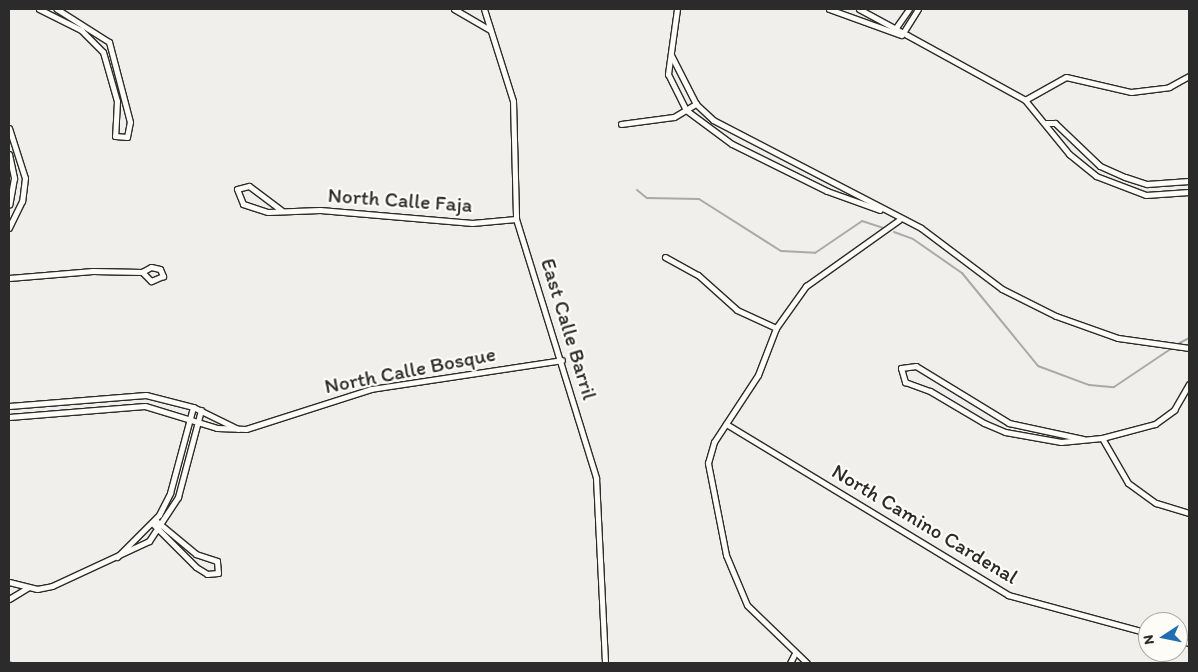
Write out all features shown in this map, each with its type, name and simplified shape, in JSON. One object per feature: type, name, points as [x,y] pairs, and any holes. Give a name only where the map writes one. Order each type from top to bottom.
[{"type":"street","points":[[39,9],[81,30],[103,52],[116,100],[115,136],[127,138],[130,122],[109,42],[57,9]]},
{"type":"street","points":[[454,9],[491,30]]},
{"type":"street","name":"East Calle Barril","points":[[484,9],[513,101],[516,219],[562,360],[596,478],[604,663]]},
{"type":"street","points":[[677,9],[668,74],[686,110],[732,144],[827,191],[880,210]]},
{"type":"street","points":[[829,9],[895,29]]},
{"type":"street","points":[[859,9],[1024,100],[1046,123],[1064,149],[1096,176],[1146,195],[1189,192]]},
{"type":"street","points":[[895,29],[910,9]]},
{"type":"street","points":[[904,33],[918,9]]},
{"type":"street","points":[[670,55],[696,104],[736,134],[833,179],[880,210],[899,220],[921,228],[1002,289],[1056,316],[1118,338],[1189,348]]},
{"type":"street","points":[[1024,100],[1066,77],[1131,92],[1169,87],[1189,76]]},
{"type":"street","points":[[621,124],[674,117],[696,104]]},
{"type":"street","points":[[1046,123],[1055,123],[1100,166],[1124,177],[1147,184],[1189,181]]},
{"type":"street","points":[[9,128],[23,162],[24,186],[9,228]]},
{"type":"street","points":[[9,154],[13,184],[9,205]]},
{"type":"street","points":[[13,184],[24,186]]},
{"type":"street","name":"North Calle Faja","points":[[281,210],[249,186],[237,189],[237,197],[248,206],[281,210],[432,222],[516,219]]},
{"type":"street","points":[[807,663],[794,655],[747,605],[726,555],[708,463],[714,442],[758,375],[776,328],[806,286],[829,266],[886,233],[899,220]]},
{"type":"street","points":[[665,257],[698,275],[737,310],[776,328]]},
{"type":"street","points":[[9,278],[93,270],[142,272]]},
{"type":"street","name":"North Calle Bosque","points":[[9,417],[145,406],[198,422],[239,429],[257,427],[371,389],[562,360]]},
{"type":"street","points":[[1083,438],[1009,423],[916,366],[900,368],[905,382],[930,390],[1005,432],[1061,442],[1083,438],[1102,438],[1155,424],[1174,410],[1189,384]]},
{"type":"street","points":[[9,406],[146,395],[193,407],[239,429]]},
{"type":"street","points":[[117,557],[154,522],[170,493],[193,407]]},
{"type":"street","points":[[9,582],[27,588],[52,586],[130,553],[160,528],[178,497],[201,410]]},
{"type":"street","name":"North Camino Cardenal","points":[[726,424],[1008,595],[1138,630]]},
{"type":"street","points":[[1102,438],[1128,483],[1156,503],[1189,513]]},
{"type":"street","points":[[154,522],[196,567],[207,574],[218,573],[217,561],[196,554],[160,528]]},
{"type":"street","points":[[9,600],[27,588]]},
{"type":"street","points":[[790,663],[794,655]]},
{"type":"waterway","points":[[637,190],[647,198],[699,199],[781,251],[815,253],[862,221],[884,228]]},
{"type":"waterway","points":[[894,232],[913,239],[962,273],[1038,366],[1089,385],[1114,387],[1172,348]]},
{"type":"waterway","points":[[1176,345],[1189,338]]}]
